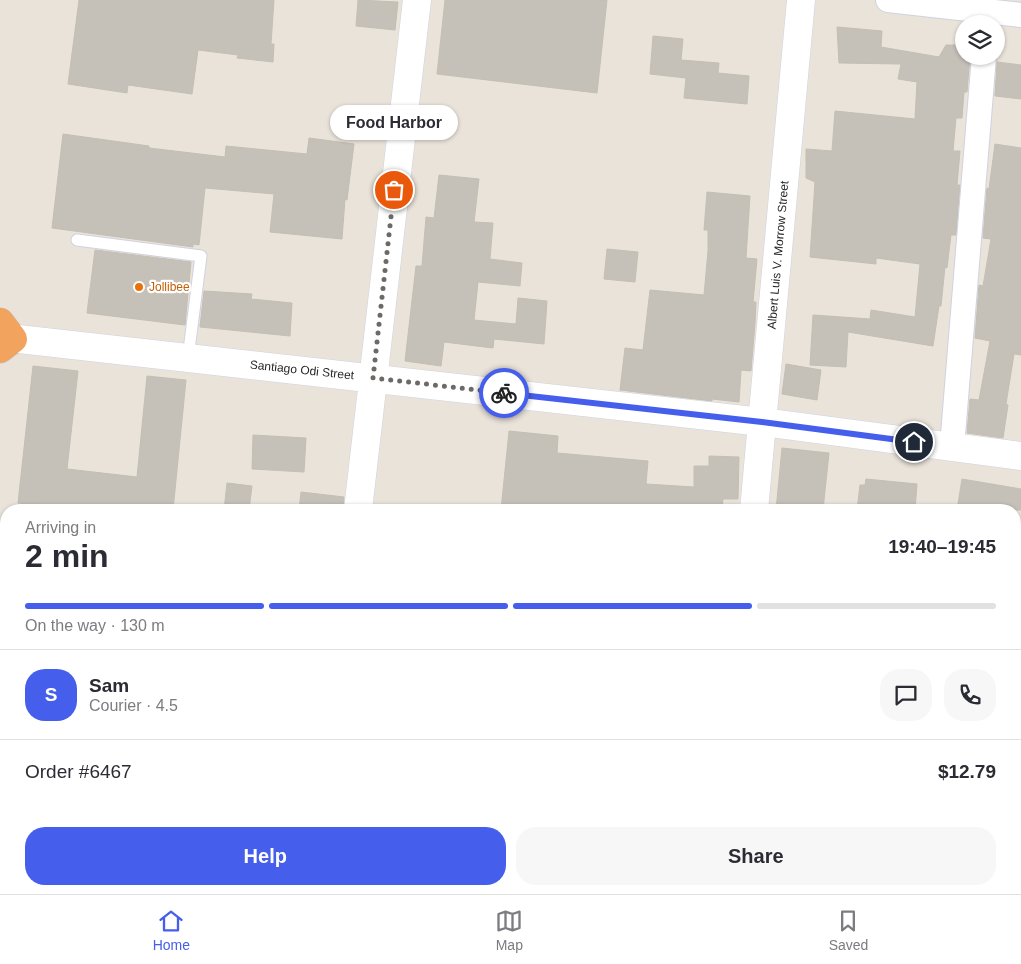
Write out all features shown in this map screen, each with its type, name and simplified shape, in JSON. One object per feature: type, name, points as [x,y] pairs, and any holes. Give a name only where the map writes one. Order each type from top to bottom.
[{"type":"street","points":[[359,504],[417,0]]},
{"type":"street","name":"Albert Luis V. Morrow Street","points":[[755,504],[802,0]]},
{"type":"street","points":[[888,0],[971,15]]},
{"type":"street","points":[[1005,16],[1021,15]]},
{"type":"street","points":[[952,447],[983,65]]},
{"type":"street","name":"Santiago Odi Street","points":[[3,337],[762,422],[1021,456]]},
{"type":"lane","points":[[77,240],[201,256],[188,358]]},
{"type":"building","points":[[79,0],[274,0],[271,44],[274,44],[273,62],[237,58],[238,55],[198,50],[192,94],[128,85],[127,93],[68,84]]},
{"type":"building","points":[[358,0],[398,2],[395,30],[356,26]]},
{"type":"building","points":[[445,0],[607,0],[597,93],[437,74]]},
{"type":"building","points":[[837,27],[882,31],[881,47],[939,57],[946,45],[955,45],[955,65],[969,65],[967,92],[964,92],[962,118],[956,118],[953,151],[960,151],[957,185],[960,185],[956,235],[951,235],[933,346],[848,332],[846,367],[810,365],[813,315],[870,319],[871,310],[915,317],[920,264],[876,258],[876,264],[810,257],[815,182],[806,178],[806,149],[832,151],[835,111],[915,119],[917,82],[898,79],[901,64],[839,63]]},
{"type":"building","points":[[653,36],[683,39],[681,60],[719,63],[718,73],[749,76],[747,104],[684,98],[686,78],[650,74]]},
{"type":"building","points":[[1005,63],[1021,65],[1021,99],[995,96],[997,65],[1005,65]]},
{"type":"building","points":[[63,134],[149,146],[149,148],[225,157],[226,146],[307,154],[309,138],[354,144],[347,200],[345,199],[342,239],[270,232],[274,194],[205,188],[199,245],[193,244],[193,247],[52,228]]},
{"type":"building","points":[[995,144],[1021,148],[1021,355],[1014,354],[1003,438],[967,433],[970,399],[979,400],[990,341],[975,338],[979,285],[983,286],[991,239],[983,238],[987,188],[989,189]]},
{"type":"building","points":[[439,175],[479,179],[474,222],[493,223],[490,259],[522,263],[520,286],[478,282],[474,320],[516,324],[518,298],[547,301],[544,344],[494,339],[493,348],[444,342],[441,366],[405,361],[416,266],[422,266],[426,217],[434,218]]},
{"type":"building","points":[[707,192],[750,196],[746,258],[757,259],[753,302],[756,302],[755,323],[751,371],[741,370],[739,402],[712,399],[712,401],[620,390],[625,348],[643,350],[650,290],[704,295],[708,251],[708,230],[704,230]]},
{"type":"building","points":[[607,249],[638,252],[635,282],[604,279]]},
{"type":"building","name":"Jollibee","points":[[95,250],[191,262],[185,325],[87,313]]},
{"type":"building","points":[[204,291],[252,294],[251,299],[292,303],[290,336],[200,327]]},
{"type":"building","points":[[786,364],[821,370],[817,400],[782,394]]},
{"type":"building","points":[[33,366],[78,371],[67,469],[137,477],[147,376],[186,380],[174,504],[18,503]]},
{"type":"building","points":[[509,431],[558,436],[557,453],[648,461],[646,484],[694,487],[694,466],[709,466],[709,456],[739,457],[738,499],[723,499],[723,504],[502,504]]},
{"type":"building","points":[[253,435],[306,438],[304,472],[252,469]]},
{"type":"building","points":[[782,448],[829,453],[824,504],[777,504]]},
{"type":"building","points":[[866,479],[917,484],[915,504],[858,504],[860,485],[865,485]]},
{"type":"building","points":[[962,479],[1021,489],[1021,504],[958,504]]},
{"type":"building","points":[[227,483],[252,486],[250,504],[225,504]]},
{"type":"building","points":[[301,492],[344,497],[343,504],[300,504]]},
{"type":"way so far","points":[[394,190],[373,378],[504,393]]},
{"type":"place","name":"Food Harbor","points":[[394,190]]},
{"type":"place","name":"Jollibee","points":[[139,287]]},
{"type":"route","points":[[504,393],[762,422],[914,442]]}]
